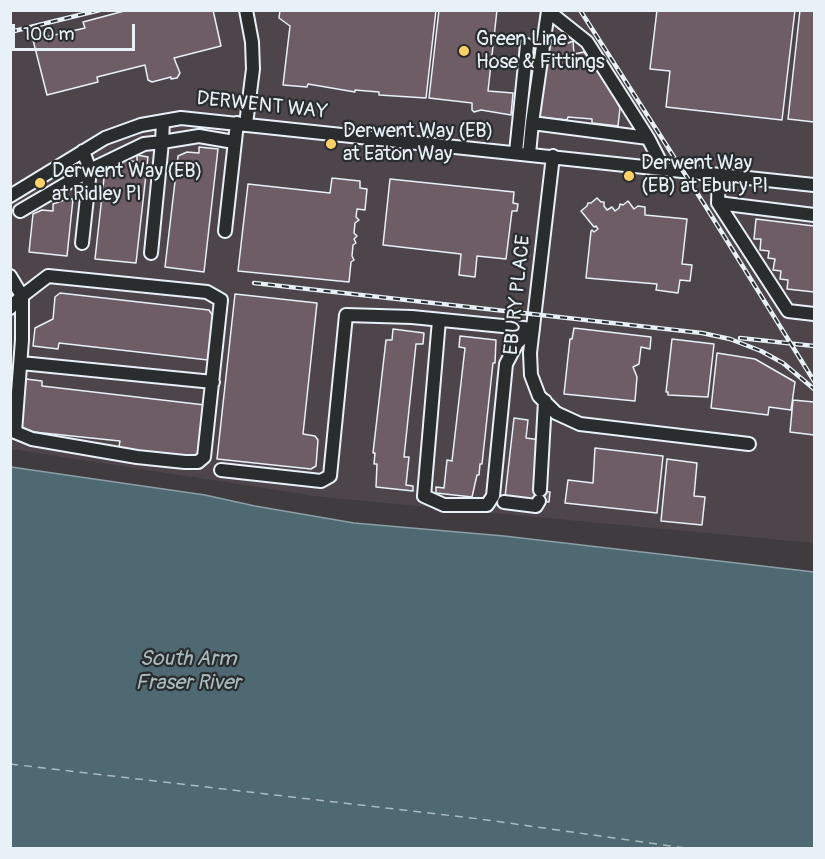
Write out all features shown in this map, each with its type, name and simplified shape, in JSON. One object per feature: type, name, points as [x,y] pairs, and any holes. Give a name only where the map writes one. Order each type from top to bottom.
[{"type":"street","points":[[225,231],[234,142],[242,123],[253,69],[252,42],[246,10]]},
{"type":"street","points":[[529,154],[548,11],[587,42],[648,138],[664,169]]},
{"type":"street","points":[[516,152],[527,45]]},
{"type":"street","name":"DERWENT WAY","points":[[10,196],[114,134],[141,124],[181,118],[516,152],[814,186]]},
{"type":"street","points":[[151,253],[163,121]]},
{"type":"street","points":[[532,123],[648,138]]},
{"type":"street","points":[[20,211],[90,170],[144,144],[199,136],[234,142]]},
{"type":"street","points":[[82,243],[90,170],[83,151]]},
{"type":"street","name":"EBURY PLACE","points":[[553,156],[530,353],[531,375],[539,396],[556,413],[580,424],[749,444]]},
{"type":"street","points":[[719,175],[717,203],[788,311],[814,314]]},
{"type":"street","points":[[717,203],[814,215]]},
{"type":"street","points":[[10,276],[22,296],[21,363],[15,432],[32,439],[185,462],[198,462],[204,457],[221,300],[207,292],[48,276],[22,296],[10,308]]},
{"type":"street","points":[[221,470],[321,481],[330,476],[346,315],[439,320],[533,329]]},
{"type":"street","points":[[439,320],[424,496],[444,505],[487,505],[493,496],[506,364],[517,343],[533,329]]},
{"type":"street","points":[[21,363],[213,382]]},
{"type":"street","points":[[504,502],[536,506],[540,496],[545,401]]},
{"type":"shaded area","points":[[11,11],[814,11],[814,543],[322,497],[11,449]]},
{"type":"water","name":"South Arm Fraser River","points":[[11,467],[205,495],[354,523],[504,536],[814,572],[814,848],[11,848]]},
{"type":"building","points":[[128,10],[213,10],[221,46],[174,58],[180,73],[177,78],[171,79],[171,77],[152,82],[148,80],[145,65],[97,77],[98,82],[47,95],[33,40],[85,28],[83,22]]},
{"type":"building","points":[[280,10],[436,10],[426,98],[379,95],[379,92],[355,90],[355,92],[308,84],[307,87],[283,85],[290,26],[279,18]]},
{"type":"building","name":"Green Line Hose & Fittings","points":[[439,10],[497,10],[488,91],[513,93],[511,115],[481,110],[474,112],[472,103],[429,98]]},
{"type":"building","points":[[657,10],[795,10],[782,120],[666,107],[670,71],[650,69]]},
{"type":"building","points":[[800,10],[814,10],[814,122],[788,119]]},
{"type":"building","points":[[573,41],[574,54],[584,52],[587,56],[585,65],[591,66],[596,63],[620,108],[618,126],[592,123],[592,119],[568,117],[567,120],[539,117],[547,46],[551,42],[566,44]]},
{"type":"building","points":[[199,147],[218,149],[204,272],[165,267],[178,156],[187,152],[199,153]]},
{"type":"building","points":[[137,155],[148,157],[136,263],[95,259],[105,169],[126,160],[137,162]]},
{"type":"building","points":[[332,178],[360,181],[360,188],[367,189],[365,210],[357,209],[356,217],[359,220],[355,223],[354,233],[357,236],[354,239],[356,243],[353,245],[354,260],[351,262],[349,282],[238,271],[248,184],[330,193]]},
{"type":"building","points":[[390,179],[514,192],[513,203],[518,204],[517,211],[512,211],[506,259],[477,256],[475,277],[459,275],[461,254],[383,245]]},
{"type":"building","points":[[597,198],[604,202],[607,210],[612,207],[615,211],[620,204],[623,205],[628,201],[634,209],[638,206],[645,207],[645,215],[687,219],[682,264],[692,265],[690,281],[680,280],[678,293],[656,290],[657,284],[586,278],[591,231],[598,229],[581,211]]},
{"type":"building","points":[[73,199],[67,256],[29,252],[33,214],[42,210],[53,211],[53,204]]},
{"type":"building","points":[[756,219],[814,226],[814,292],[787,289],[788,280],[780,279],[781,271],[773,270],[775,259],[768,258],[769,251],[760,250],[761,239],[754,239]]},
{"type":"building","points":[[60,293],[209,310],[213,316],[208,360],[59,343],[58,349],[33,346],[35,328],[53,319],[55,297]]},
{"type":"building","points":[[235,294],[317,303],[303,434],[315,436],[318,440],[316,466],[311,469],[217,459]]},
{"type":"building","points":[[574,328],[651,337],[650,349],[641,347],[639,364],[633,367],[637,377],[635,401],[564,394],[570,339],[572,339]]},
{"type":"building","points":[[393,329],[424,333],[423,344],[416,344],[404,457],[409,457],[406,485],[413,486],[413,491],[376,487],[377,464],[374,464],[375,453],[373,453],[386,340],[392,340]]},
{"type":"building","points":[[460,336],[496,340],[482,464],[480,464],[472,497],[436,493],[436,487],[444,488],[447,460],[452,461],[465,348],[459,347]]},
{"type":"building","points":[[672,339],[714,344],[708,397],[668,395],[666,392]]},
{"type":"building","points":[[717,353],[755,359],[795,382],[791,410],[769,407],[768,415],[711,408]]},
{"type":"building","points":[[26,379],[42,381],[42,386],[205,405],[199,456],[194,459],[124,452],[119,447],[120,441],[24,431],[21,426]]},
{"type":"building","points":[[793,400],[814,402],[814,435],[790,432]]},
{"type":"building","points":[[514,418],[528,420],[526,438],[541,440],[535,490],[550,492],[549,502],[505,497]]},
{"type":"building","points":[[595,448],[663,456],[657,513],[565,503],[568,480],[593,483]]},
{"type":"building","points":[[667,459],[697,463],[694,496],[705,497],[702,525],[661,521]]},
{"type":"ferry route","points":[[10,764],[480,819],[685,848]]},
{"type":"railway","points":[[10,32],[100,10]]},
{"type":"railway","points":[[580,10],[814,381]]},
{"type":"railway","points":[[254,283],[702,333],[730,339],[761,351],[783,363],[814,389]]},
{"type":"railway","points":[[740,338],[814,346]]},
{"type":"place","name":"Green Line Hose & Fittings","points":[[464,51]]},
{"type":"place","name":"Derwent Way (EB) at Eaton Way","points":[[331,144]]},
{"type":"place","name":"Derwent Way (EB) at Ebury Pl","points":[[629,176]]},
{"type":"place","name":"Derwent Way (EB) at Ridley Pl","points":[[40,183]]}]
